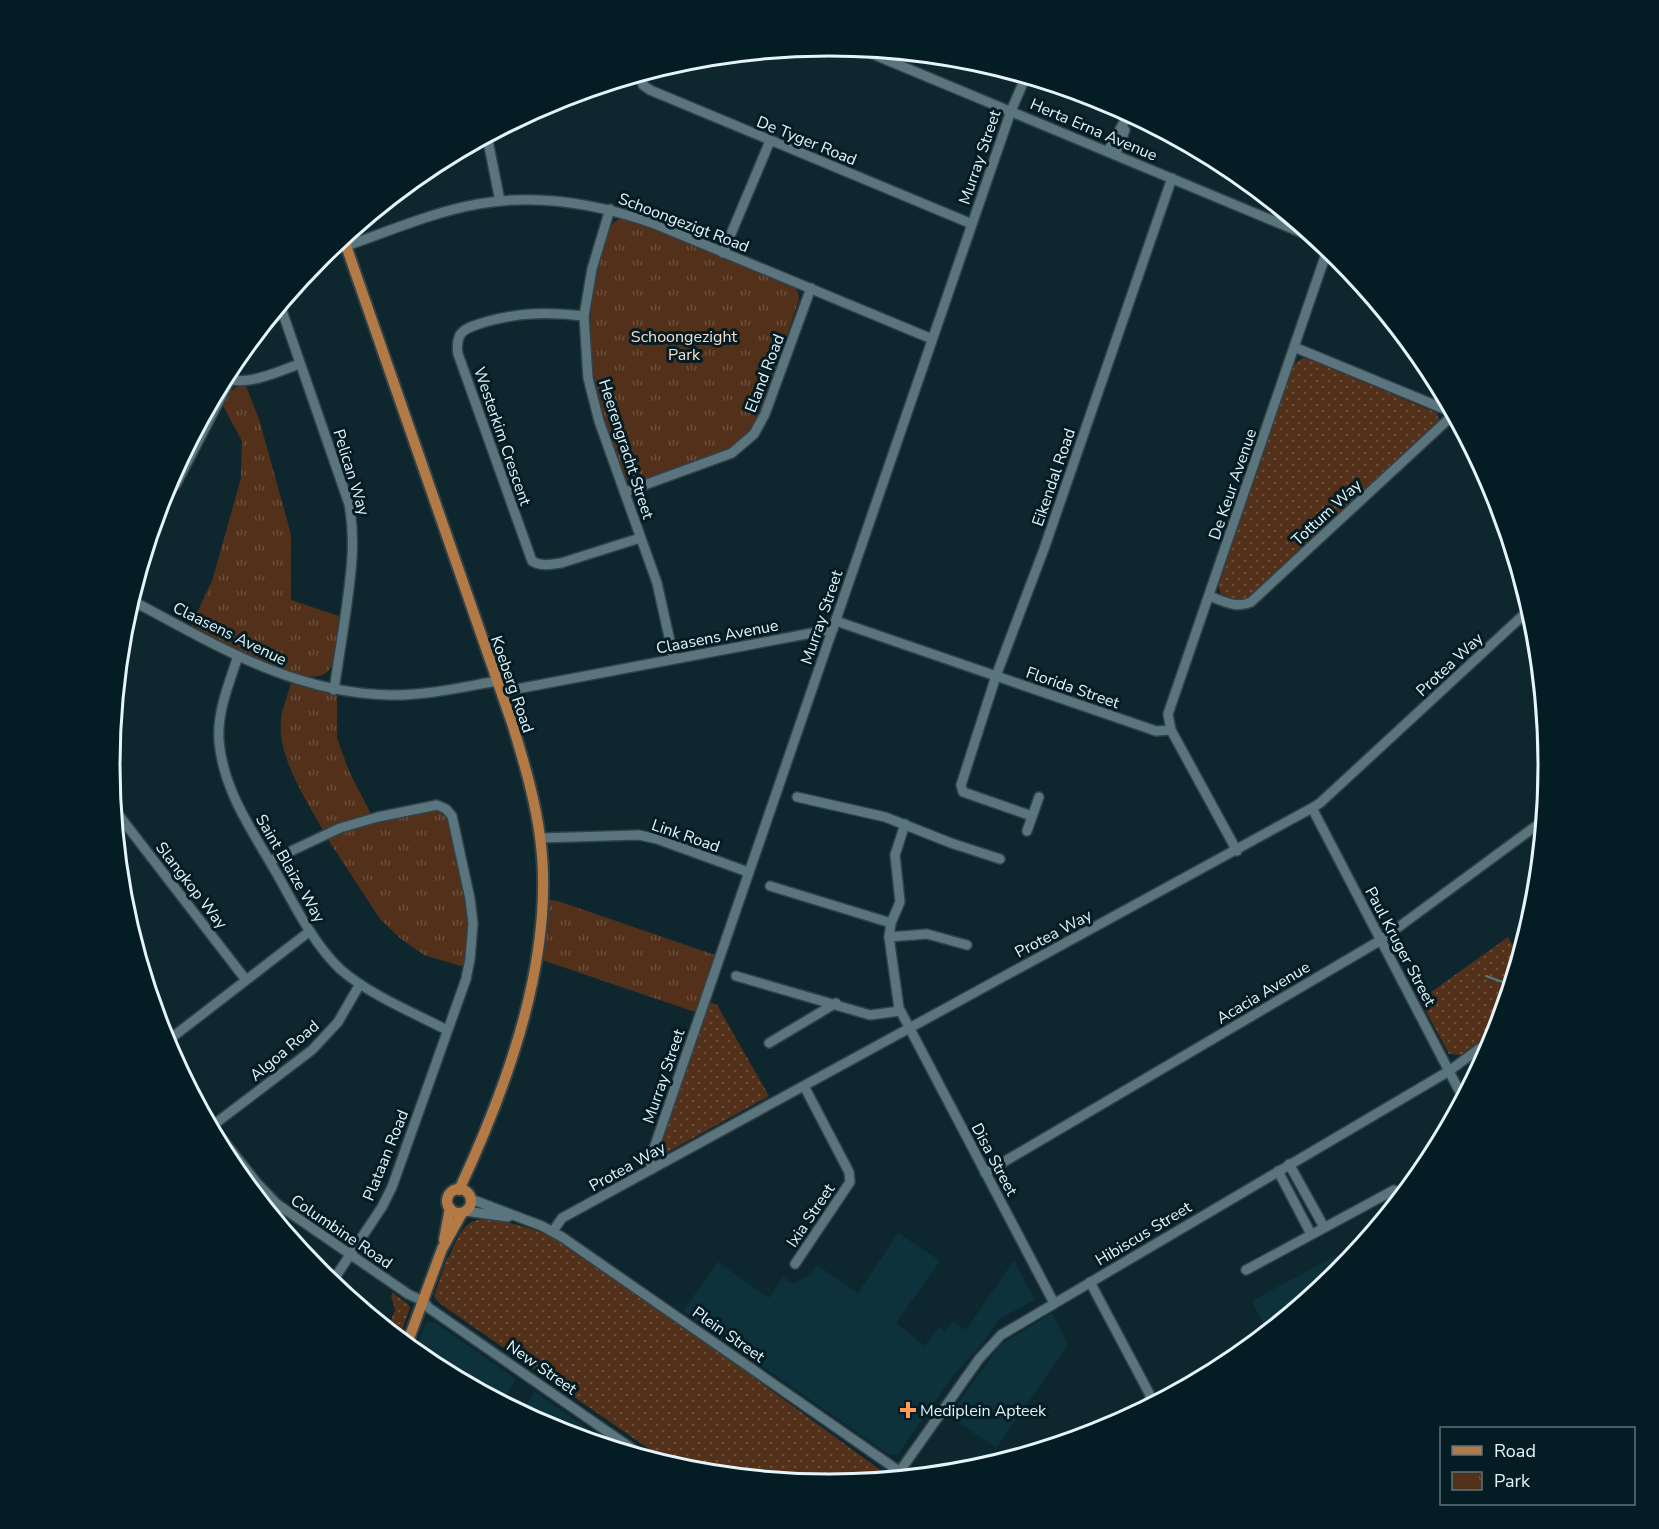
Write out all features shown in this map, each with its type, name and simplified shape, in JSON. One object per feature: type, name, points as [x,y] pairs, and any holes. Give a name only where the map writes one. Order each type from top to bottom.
[{"type":"main road","name":"Koeberg Road","points":[[346,246],[499,687],[532,791],[540,838],[544,894],[536,964],[512,1056],[477,1152],[466,1195]]},
{"type":"main road","points":[[410,1336],[442,1249],[450,1208],[449,1197],[452,1192],[466,1195],[470,1206],[442,1249]]},
{"type":"main road","points":[[450,1208],[454,1212],[464,1212]]},
{"type":"street","name":"Herta Erna Avenue","points":[[881,58],[1294,228]]},
{"type":"street","name":"De Tyger Road","points":[[642,81],[650,90],[972,224]]},
{"type":"street","name":"Murray Street","points":[[652,1169],[650,1160],[748,872],[1011,111],[1023,83]]},
{"type":"street","points":[[1111,153],[1126,121]]},
{"type":"street","points":[[723,253],[770,141]]},
{"type":"street","points":[[488,143],[500,201]]},
{"type":"street","name":"Eikendal Road","points":[[1032,816],[963,792],[961,785],[996,676],[1044,549],[1172,178]]},
{"type":"street","name":"Schoongezigt Road","points":[[353,240],[477,204],[500,201],[555,201],[610,209],[655,224],[932,339]]},
{"type":"street","name":"Heerengracht Street","points":[[610,209],[592,269],[584,316],[586,359],[592,397],[657,583],[674,659]]},
{"type":"street","name":"De Keur Avenue","points":[[1171,730],[1168,714],[1325,257]]},
{"type":"street","name":"Eland Road","points":[[625,492],[732,453],[747,441],[760,425],[765,414],[811,288]]},
{"type":"street","name":"Westerkim Crescent","points":[[584,316],[551,312],[525,313],[482,323],[471,327],[460,336],[458,354],[532,561],[536,564],[548,565],[561,563],[640,538]]},
{"type":"street","name":"Pelican Way","points":[[283,313],[349,504],[353,522],[352,569],[334,690]]},
{"type":"street","points":[[1294,347],[1444,410]]},
{"type":"street","points":[[235,379],[251,380],[300,364]]},
{"type":"street","name":"Tottum Way","points":[[1209,596],[1236,605],[1251,602],[1449,419]]},
{"type":"street","name":"Claasens Avenue","points":[[139,605],[270,671],[334,690],[391,696],[499,687],[674,659],[834,625]]},
{"type":"street","name":"Protea Way","points":[[553,1231],[562,1218],[1237,851],[1320,803],[1523,616]]},
{"type":"street","name":"Florida Street","points":[[834,625],[996,676],[1156,731],[1171,730]]},
{"type":"street","name":"Saint Blaize Way","points":[[238,656],[219,722],[220,755],[225,775],[234,795],[270,861],[310,931],[332,960],[360,984],[447,1030]]},
{"type":"street","points":[[1171,730],[1237,851]]},
{"type":"street","points":[[797,797],[885,817],[1000,859]]},
{"type":"street","points":[[1027,831],[1039,797]]},
{"type":"street","name":"Plataan Road","points":[[270,861],[325,834],[366,820],[433,805],[442,806],[453,820],[471,899],[473,935],[466,979],[390,1192],[337,1274]]},
{"type":"street","name":"Paul Kruger Street","points":[[1312,808],[1459,1090]]},
{"type":"street","name":"Slangkop Way","points":[[123,821],[246,980]]},
{"type":"street","name":"Disa Street","points":[[904,824],[895,855],[900,906],[891,923],[889,937],[896,997],[900,1011],[1054,1303]]},
{"type":"street","name":"Acacia Avenue","points":[[986,1173],[1381,940],[1535,826]]},
{"type":"street","name":"Link Road","points":[[540,838],[639,835],[657,839],[748,872]]},
{"type":"street","points":[[770,886],[891,923]]},
{"type":"street","points":[[174,1036],[310,931]]},
{"type":"street","points":[[889,937],[927,934],[967,945]]},
{"type":"street","points":[[736,975],[870,1015],[900,1011]]},
{"type":"street","name":"Algoa Road","points":[[215,1119],[312,1050],[338,1022],[360,984]]},
{"type":"street","points":[[769,1043],[836,1003]]},
{"type":"street","name":"Hibiscus Street","points":[[904,1469],[988,1348],[1008,1330],[1449,1071],[1479,1049]]},
{"type":"street","name":"Ixia Street","points":[[795,1264],[850,1182],[849,1172],[804,1086]]},
{"type":"street","points":[[1289,1164],[1324,1227]]},
{"type":"street","points":[[1278,1171],[1311,1234]]},
{"type":"street","name":"Columbine Road","points":[[262,1189],[277,1204],[350,1255],[408,1294],[423,1301]]},
{"type":"street","points":[[1246,1270],[1394,1190]]},
{"type":"street","name":"Plein Street","points":[[466,1195],[553,1231],[893,1470]]},
{"type":"street","name":"Plein Street","points":[[464,1212],[531,1221]]},
{"type":"street","points":[[1090,1282],[1150,1396]]},
{"type":"street","name":"New Street","points":[[423,1301],[429,1308],[616,1440]]},
{"type":"shaded area","points":[[898,1233],[940,1261],[896,1323],[925,1346],[939,1327],[945,1332],[953,1321],[966,1330],[1014,1260],[1035,1300],[999,1319],[986,1339],[953,1376],[898,1454],[890,1455],[683,1311],[718,1262],[769,1298],[783,1277],[794,1284],[811,1274],[817,1265],[858,1293]]},
{"type":"shaded area","points":[[1346,1250],[1297,1298],[1264,1325],[1252,1301]]},
{"type":"shaded area","points":[[1052,1313],[1068,1345],[996,1448],[949,1416],[1000,1345]]},
{"type":"shaded area","points":[[434,1322],[516,1379],[506,1395],[475,1379],[419,1342],[426,1323]]},
{"type":"shaded area","points":[[1217,1358],[1186,1377],[1185,1375]]},
{"type":"shaded area","points":[[535,1392],[594,1433],[558,1420],[527,1405]]},
{"type":"green space","name":"Schoongezight Park","points":[[622,219],[646,226],[794,287],[798,292],[799,300],[760,415],[747,436],[726,451],[638,483],[629,482],[624,476],[614,446],[597,392],[590,339],[595,283],[606,236],[613,223]]},
{"type":"green space","points":[[1303,358],[1437,413],[1439,420],[1247,599],[1238,600],[1221,594],[1218,586],[1294,364]]},
{"type":"green space","points":[[238,386],[246,386],[259,419],[291,534],[291,600],[339,616],[335,652],[331,665],[329,670],[319,676],[303,676],[261,662],[191,625],[212,581],[241,478],[242,441],[223,406],[231,391]]},
{"type":"green space","points":[[291,683],[337,695],[337,738],[349,771],[371,814],[323,830],[301,792],[283,748],[281,720]]},
{"type":"green space","points":[[432,810],[443,812],[447,818],[468,910],[468,943],[464,967],[424,955],[401,939],[380,919],[327,838],[363,825]]},
{"type":"green space","points":[[549,900],[558,901],[715,955],[695,1012],[542,960]]},
{"type":"green space","points":[[1508,937],[1514,948],[1485,1036],[1483,1040],[1463,1055],[1449,1054],[1420,1000]]},
{"type":"green space","points":[[710,1002],[717,1005],[769,1096],[661,1156],[659,1153],[661,1142]]},
{"type":"green space","points":[[476,1220],[503,1221],[521,1225],[555,1238],[723,1355],[880,1472],[830,1474],[783,1472],[691,1460],[651,1450],[439,1303],[434,1296],[447,1258],[461,1232]]},
{"type":"green space","points":[[393,1293],[410,1308],[402,1330],[391,1321],[395,1310],[391,1296]]},
{"type":"waterway","points":[[1486,976],[1504,982]]},
{"type":"place","name":"Mediplein Apteek","points":[[908,1410]]}]
